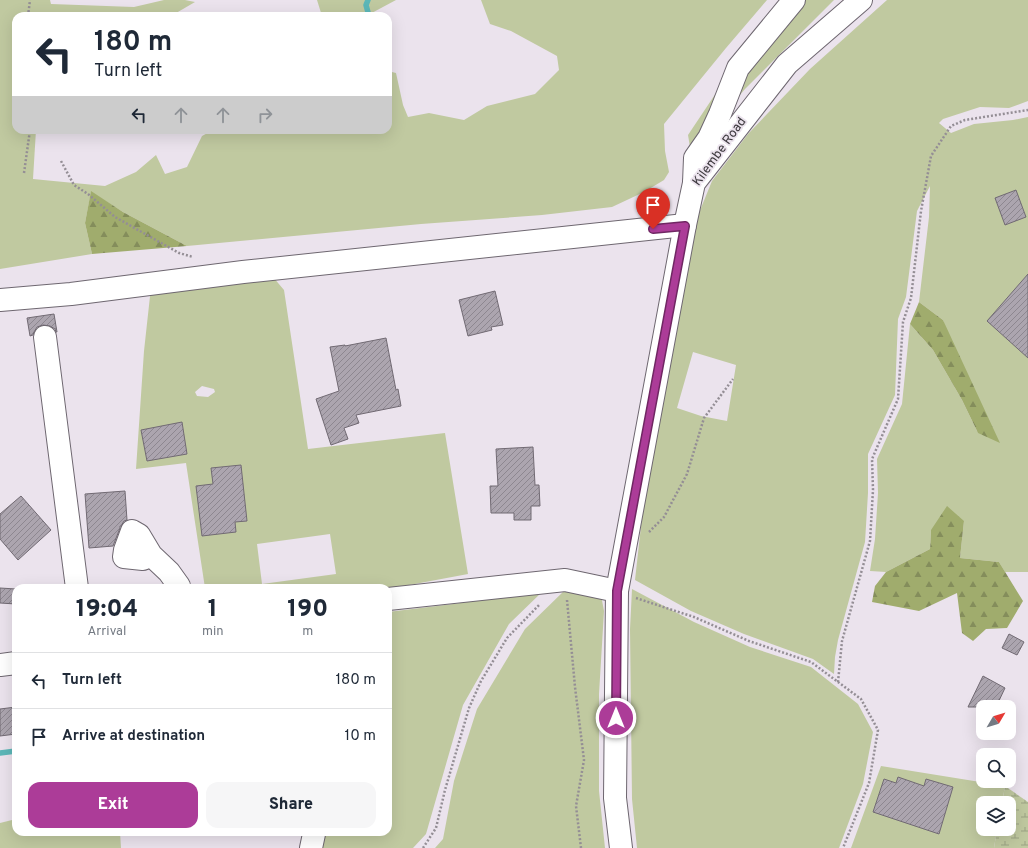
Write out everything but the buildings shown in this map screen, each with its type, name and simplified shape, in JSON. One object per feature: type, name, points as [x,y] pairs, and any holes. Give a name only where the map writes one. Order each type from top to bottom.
[{"type":"street","points":[[694,183],[695,158],[709,138],[738,68],[794,0]]},
{"type":"street","name":"Kilembe Road","points":[[621,848],[615,798],[617,591],[694,183],[787,64],[861,0]]},
{"type":"street","points":[[0,300],[71,294],[243,272],[685,226]]},
{"type":"street","points":[[45,337],[76,584]]},
{"type":"street","points":[[151,555],[169,572],[178,584]]},
{"type":"street","points":[[392,599],[565,580],[617,591]]},
{"type":"street","points":[[0,664],[12,663]]},
{"type":"street","points":[[311,848],[313,836]]},
{"type":"path","points":[[28,12],[30,0]]},
{"type":"path","points":[[838,682],[842,641],[870,541],[873,490],[872,459],[898,399],[903,322],[911,298],[921,211],[931,156],[951,126],[965,120],[1028,110]]},
{"type":"path","points":[[24,173],[29,134]]},
{"type":"path","points":[[61,162],[74,185],[88,194],[115,217],[179,253],[194,258]]},
{"type":"path","points":[[649,532],[664,517],[688,474],[704,418],[733,379]]},
{"type":"path","points":[[423,848],[436,828],[445,790],[469,708],[481,681],[507,638],[565,580]]},
{"type":"path","points":[[565,580],[575,687],[584,760],[576,806],[580,848]]},
{"type":"path","points":[[617,591],[694,617],[749,641],[810,662],[861,699],[878,730],[869,783],[843,848]]},
{"type":"green space","points":[[0,0],[50,0],[51,4],[134,7],[164,0],[185,0],[195,2],[178,12],[12,12],[12,134],[36,134],[33,179],[105,186],[136,172],[156,155],[165,174],[187,167],[202,136],[206,134],[392,134],[392,72],[396,73],[403,105],[408,117],[429,113],[464,120],[487,106],[535,94],[559,70],[557,56],[511,31],[490,24],[481,0],[767,0],[664,124],[665,151],[669,172],[664,180],[644,192],[612,207],[542,215],[421,224],[187,246],[123,212],[91,192],[85,223],[92,254],[0,269]]},
{"type":"green space","points":[[317,0],[396,0],[374,12],[321,12]]},
{"type":"green space","points":[[791,0],[834,0],[745,89],[691,153],[688,135],[742,54]]},
{"type":"green space","points":[[887,0],[1028,0],[1028,101],[1009,108],[980,107],[943,119],[939,123],[951,133],[974,124],[1028,117],[1028,572],[1005,572],[999,562],[960,558],[964,521],[931,530],[930,549],[886,572],[870,571],[875,539],[878,493],[877,459],[902,404],[910,324],[933,350],[962,400],[978,433],[943,320],[919,302],[929,217],[930,186],[917,211],[906,297],[898,319],[895,395],[868,454],[868,493],[865,542],[838,640],[834,674],[813,659],[744,634],[691,611],[635,580],[661,347],[683,252],[712,181],[748,134],[810,69]],"holes":[[[693,352],[736,365],[727,421],[701,416],[677,408]]]},
{"type":"green space","points":[[91,191],[123,212],[187,246],[92,254],[85,223]]},
{"type":"green space","points":[[273,277],[284,290],[308,449],[445,433],[468,574],[392,588],[392,584],[262,584],[204,584],[186,463],[136,469],[144,351],[152,278]],"holes":[[[202,386],[214,389],[215,392],[208,397],[197,396],[195,392]],[[330,534],[336,574],[262,584],[257,544]]]},
{"type":"green space","points":[[919,302],[943,320],[1000,443],[978,433],[962,400],[933,350],[910,324]]},
{"type":"green space","points":[[947,506],[964,521],[960,558],[999,562],[1023,601],[1007,628],[986,629],[973,641],[962,633],[957,593],[919,611],[872,602],[875,586],[886,572],[930,549],[931,530]]},
{"type":"green space","points":[[566,589],[601,595],[604,611],[599,694],[599,791],[605,848],[435,848],[443,839],[454,781],[477,709],[525,629]]},
{"type":"green space","points":[[632,589],[694,622],[750,647],[811,667],[858,704],[873,732],[863,784],[839,848],[637,848],[632,799],[630,629]]},
{"type":"green space","points":[[543,591],[509,624],[463,705],[426,834],[413,848],[311,848],[312,836],[392,836],[392,612]]},
{"type":"green space","points":[[881,766],[976,781],[976,788],[1005,788],[1003,796],[976,796],[976,836],[996,836],[994,848],[851,848]]},
{"type":"green space","points":[[1005,788],[1008,788],[1028,802],[1028,848],[994,848],[996,836],[1016,836],[1016,796],[1003,796]]},
{"type":"green space","points":[[12,820],[12,836],[120,836],[121,848],[0,848],[0,823]]},
{"type":"waterway","points":[[368,0],[366,5],[368,12]]},
{"type":"waterway","points":[[0,753],[12,752]]},
{"type":"route","points":[[616,718],[617,591],[685,226],[653,229]]}]
